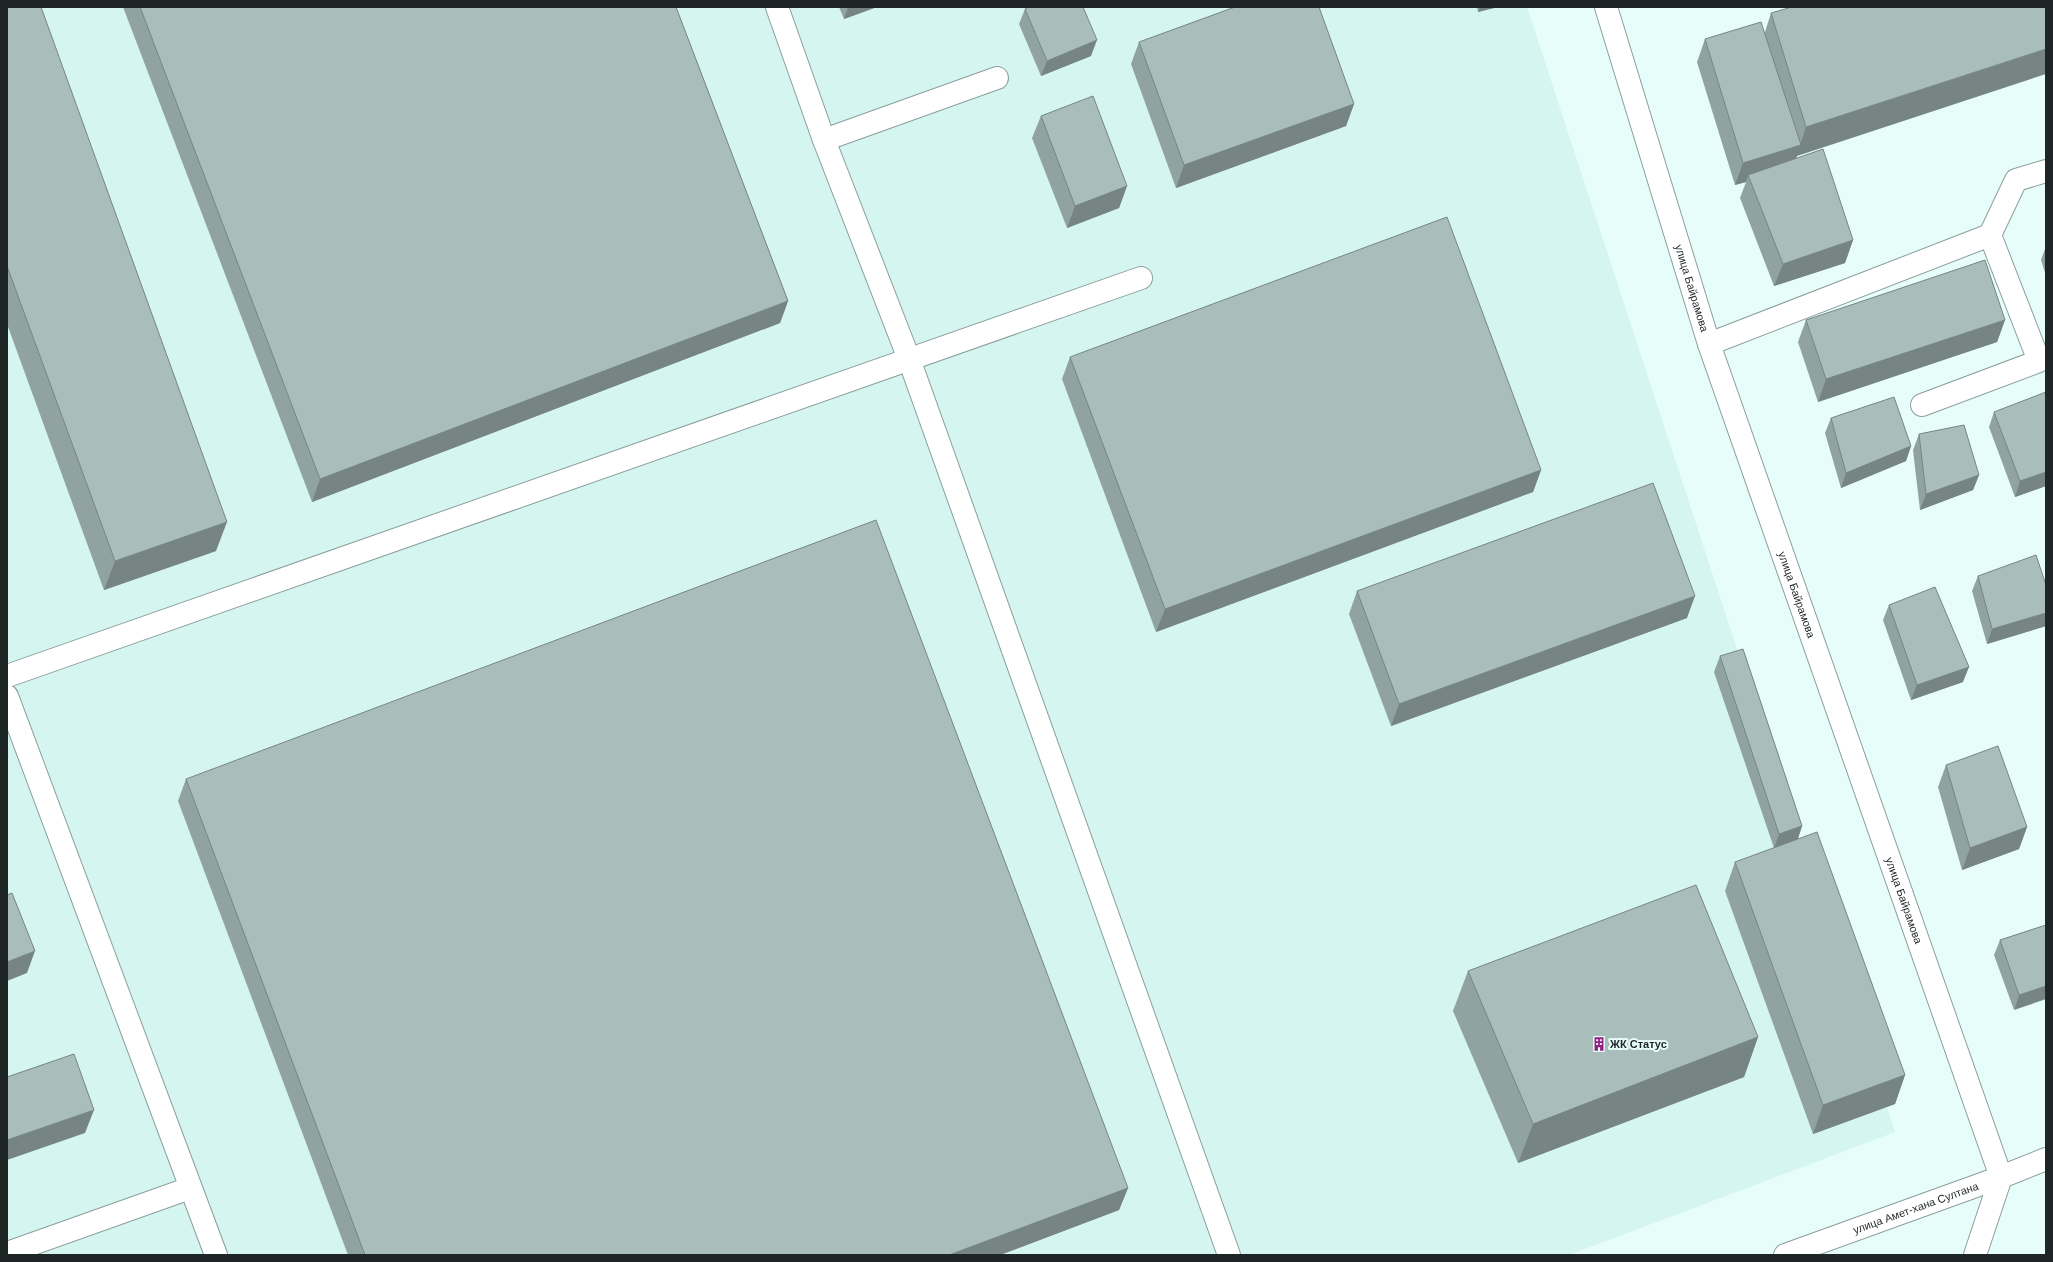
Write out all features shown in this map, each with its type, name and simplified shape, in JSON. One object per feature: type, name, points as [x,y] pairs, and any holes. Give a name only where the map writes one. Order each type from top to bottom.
[{"type":"street","points":[[777,7],[824,140],[909,359],[1229,1255]]},
{"type":"street","name":"улица Байрамова","points":[[1606,7],[1709,344],[2001,1177]]},
{"type":"street","points":[[824,140],[998,78]]},
{"type":"street","points":[[1709,344],[1990,235],[2016,180],[2046,171]]},
{"type":"street","points":[[1922,405],[2042,360],[1990,235]]},
{"type":"street","points":[[7,676],[1141,278]]},
{"type":"street","points":[[7,696],[216,1255]]},
{"type":"street","name":"улица Амет-хана Султана","points":[[1785,1255],[2001,1177],[2046,1159]]},
{"type":"street","points":[[1975,1255],[2001,1177]]},
{"type":"street","points":[[7,1253],[190,1188]]},
{"type":"shaded area","points":[[7,7],[1527,7],[1895,1132],[1569,1255],[7,1255]]},
{"type":"building","points":[[7,7],[41,7],[227,522],[115,561],[7,266]]},
{"type":"building","points":[[140,7],[676,7],[788,301],[320,479]]},
{"type":"building","points":[[1029,7],[1083,7],[1097,40],[1047,61],[1025,9]]},
{"type":"building","points":[[1235,7],[1319,7],[1354,104],[1184,165],[1139,42]]},
{"type":"building","points":[[1792,7],[2046,7],[2046,49],[1806,127],[1771,13]]},
{"type":"building","points":[[1761,22],[1801,145],[1743,163],[1705,39]]},
{"type":"building","points":[[1093,96],[1127,186],[1075,206],[1041,116]]},
{"type":"building","points":[[1823,149],[1853,240],[1783,264],[1748,175]]},
{"type":"building","points":[[1447,217],[1541,470],[1165,609],[1070,357]]},
{"type":"building","points":[[1985,260],[2005,320],[1826,379],[1806,320]]},
{"type":"building","points":[[2046,392],[2046,472],[2020,481],[1994,412]]},
{"type":"building","points":[[1894,397],[1911,446],[1846,473],[1831,418]]},
{"type":"building","points":[[1964,425],[1979,475],[1926,494],[1919,434]]},
{"type":"building","points":[[1653,483],[1695,596],[1399,704],[1357,591]]},
{"type":"building","points":[[876,520],[1128,1188],[949,1255],[365,1255],[186,779]]},
{"type":"building","points":[[2036,555],[2046,585],[2046,613],[1992,629],[1978,576]]},
{"type":"building","points":[[1935,587],[1969,667],[1917,685],[1889,605]]},
{"type":"building","points":[[1743,649],[1802,826],[1779,834],[1720,656]]},
{"type":"building","points":[[1998,746],[2027,827],[1970,848],[1946,765]]},
{"type":"building","points":[[1817,832],[1905,1075],[1823,1105],[1735,862]]},
{"type":"building","name":"ЖК Статус","points":[[1696,885],[1758,1037],[1533,1124],[1468,971]]},
{"type":"building","points":[[12,893],[35,951],[7,962],[7,895]]},
{"type":"building","points":[[2046,925],[2046,986],[2019,995],[2000,940]]},
{"type":"building","points":[[74,1054],[94,1110],[7,1140],[7,1077]]},
{"type":"place","name":"ЖК Статус","points":[[1599,1044]]}]
